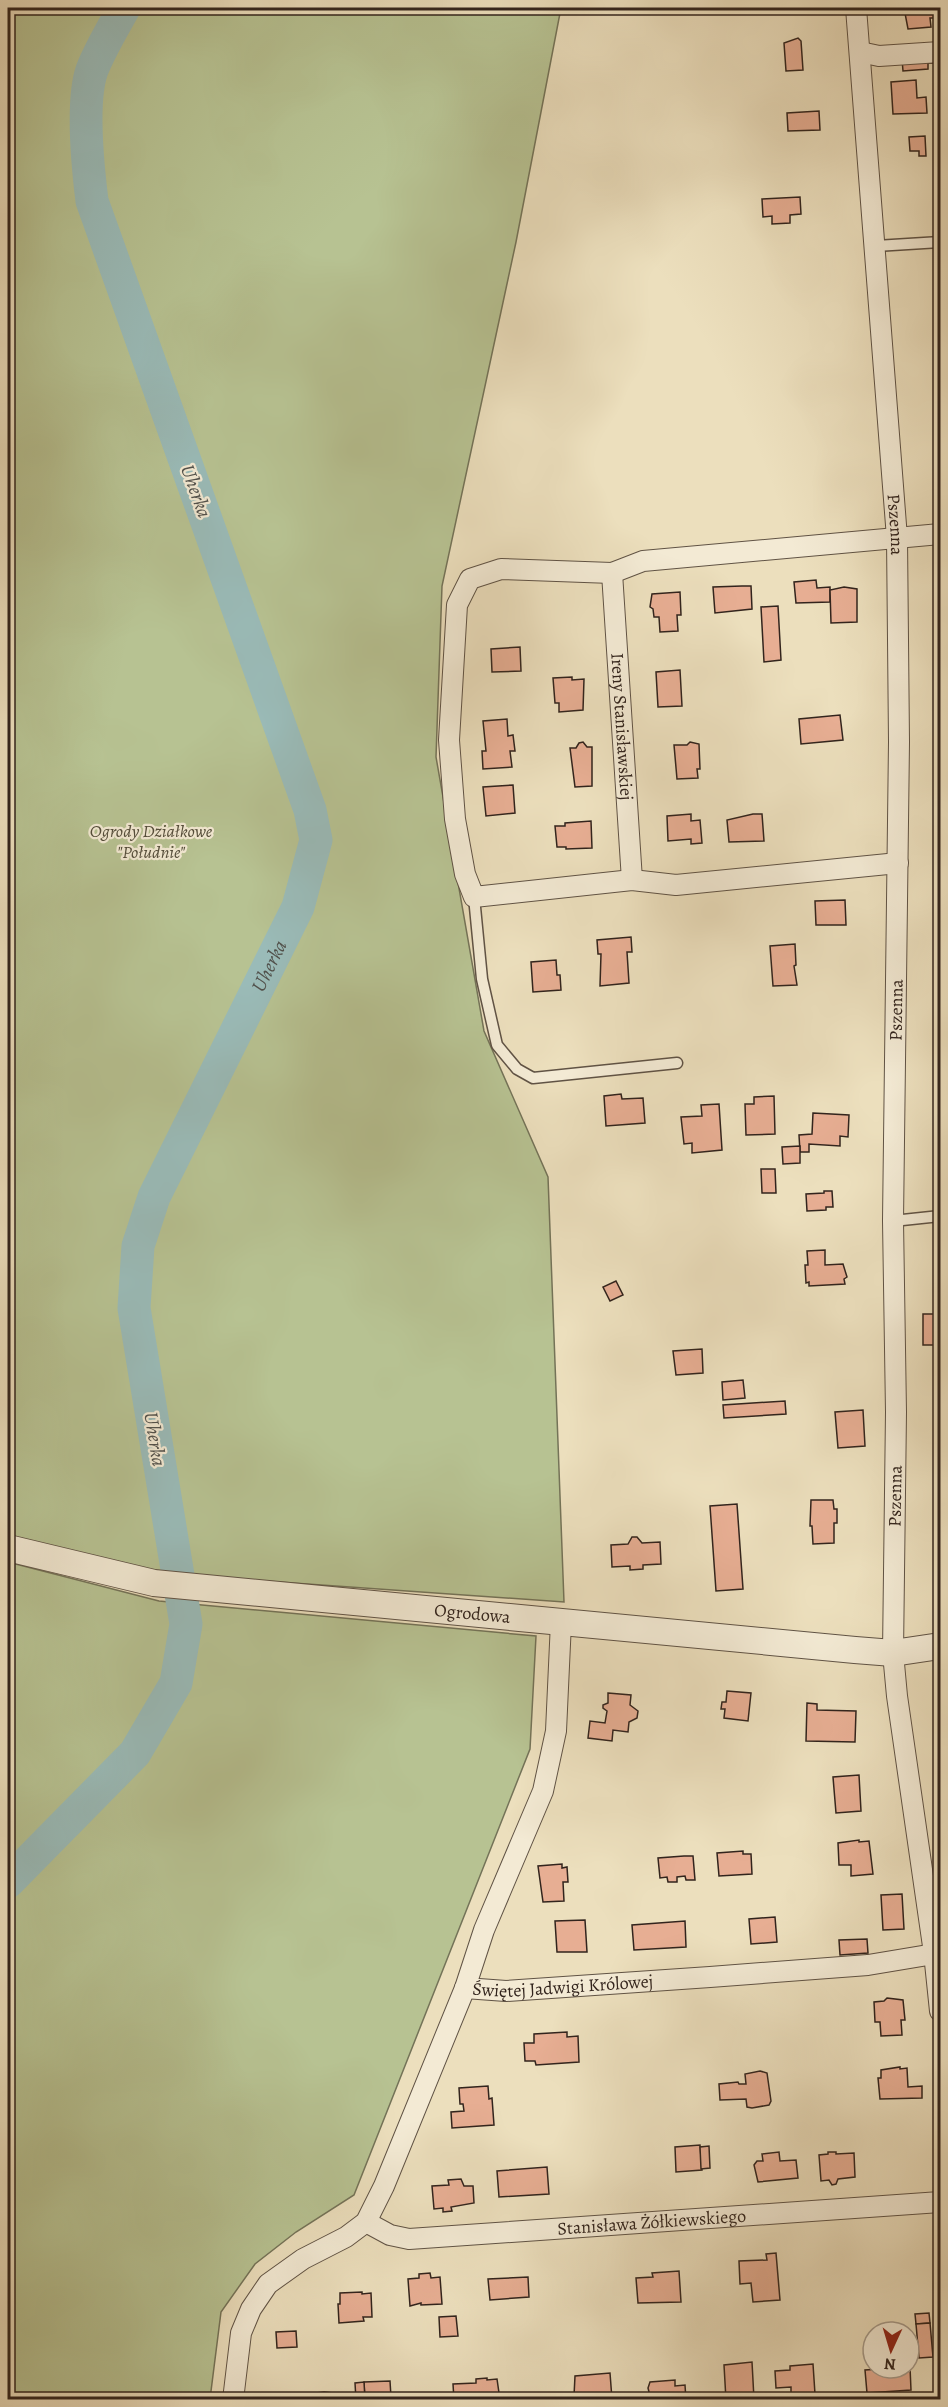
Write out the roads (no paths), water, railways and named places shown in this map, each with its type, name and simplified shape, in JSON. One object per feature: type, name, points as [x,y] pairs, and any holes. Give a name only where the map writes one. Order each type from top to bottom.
[{"type":"street","name":"Pszenna","points":[[856,8],[897,538],[898,863],[893,1221],[896,1412],[893,1653],[897,1696],[937,1953],[940,2012]]},
{"type":"street","points":[[860,52],[879,56],[940,52]]},
{"type":"street","points":[[898,863],[676,885],[632,880],[474,897],[465,874],[455,819],[449,740],[457,605],[470,579],[501,569],[612,573],[643,561],[940,534]]},
{"type":"street","name":"Ireny Stanisławskiej","points":[[612,573],[632,880]]},
{"type":"street","name":"Ogrodowa","points":[[8,1548],[154,1583],[201,1588],[893,1653],[940,1646]]},
{"type":"street","name":"Świętej Jadwigi Królowej","points":[[561,1622],[556,1731],[548,1775],[538,1807],[484,1930],[465,1988],[506,1991],[733,1976],[868,1965],[937,1953]]},
{"type":"street","points":[[233,2400],[242,2333],[251,2309],[268,2284],[303,2259],[346,2237],[366,2222],[384,2186],[465,1988]]},
{"type":"street","name":"Stanisława Żółkiewskiego","points":[[366,2222],[390,2235],[409,2239],[940,2202]]},
{"type":"lane","points":[[876,246],[940,242]]},
{"type":"lane","points":[[474,897],[482,979],[497,1045],[517,1069],[533,1078],[677,1063]]},
{"type":"lane","points":[[893,1221],[940,1216]]},
{"type":"waterway","name":"Uherka","points":[[8,1882],[135,1753],[176,1683],[186,1624],[134,1308],[138,1246],[154,1197],[298,907],[316,840],[310,810],[92,201],[86,135],[89,83],[99,54],[124,8]]},
{"type":"park label","name":"Ogrody Działkowe \"Południe\"","points":[[151,841]]}]
